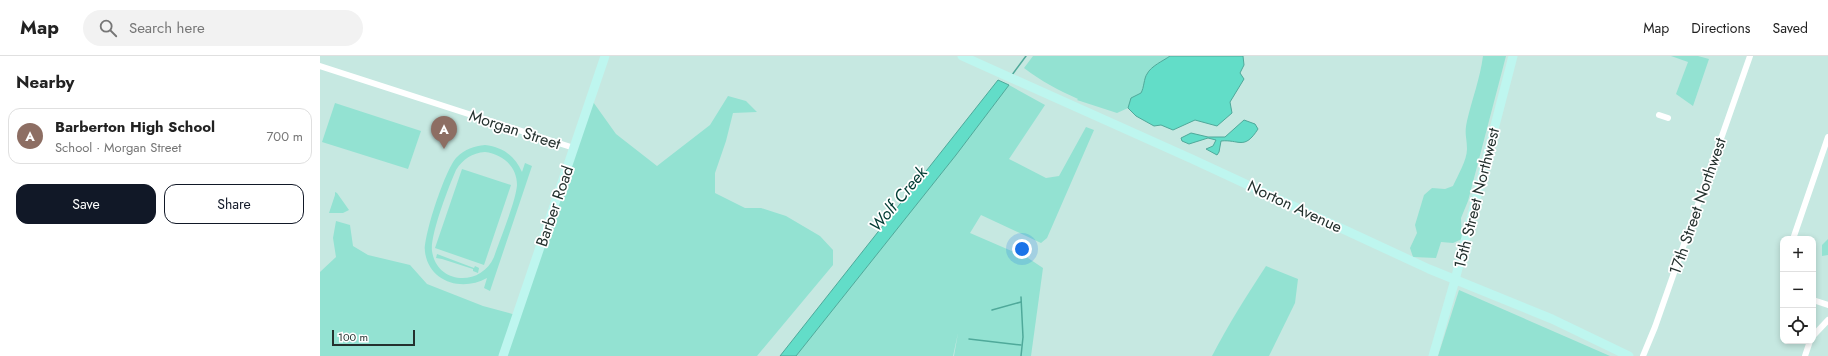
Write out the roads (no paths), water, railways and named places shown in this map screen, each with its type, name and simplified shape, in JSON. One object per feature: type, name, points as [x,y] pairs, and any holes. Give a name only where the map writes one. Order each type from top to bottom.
[{"type":"main road","name":"Barber Road","points":[[503,356],[605,56]]},
{"type":"main road","name":"Norton Avenue","points":[[962,56],[1192,158],[1455,280],[1552,319],[1629,356]]},
{"type":"main road","name":"15th Street Northwest","points":[[1433,356],[1455,280],[1513,56]]},
{"type":"street","name":"17th Street Northwest","points":[[1643,356],[1655,327],[1750,56]]},
{"type":"street","name":"Morgan Street","points":[[320,66],[574,148]]},
{"type":"street","points":[[1659,115],[1668,118]]},
{"type":"street","points":[[1794,236],[1828,137]]},
{"type":"street","points":[[1816,301],[1828,305]]},
{"type":"street","points":[[1816,333],[1828,320]]},
{"type":"street","points":[[1805,356],[1809,344]]},
{"type":"waterway","name":"Wolf Creek","points":[[1012,75],[1026,56]]},
{"type":"waterway","points":[[1021,297],[1023,337],[1021,356]]},
{"type":"waterway","points":[[992,310],[1021,302]]},
{"type":"waterway","points":[[969,339],[1021,345]]},
{"type":"place","name":"Barberton High School","points":[[444,149]]}]
